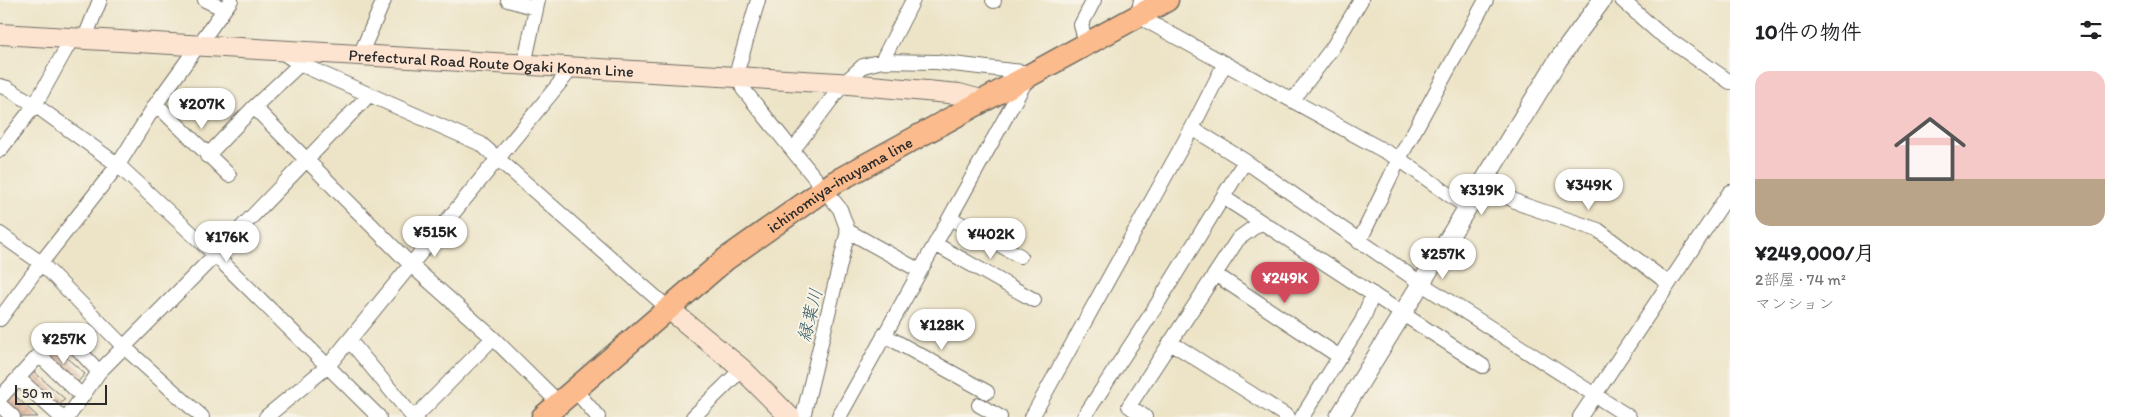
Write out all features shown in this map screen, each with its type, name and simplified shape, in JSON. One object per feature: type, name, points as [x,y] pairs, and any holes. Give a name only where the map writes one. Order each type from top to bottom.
[{"type":"main road","name":"ichinomiya-inuyama line","points":[[559,403],[726,259],[825,189],[981,100],[1086,43],[1139,8],[1167,0]]},
{"type":"main road","name":"Prefectural Road Route Ogaki Konan Line","points":[[0,34],[843,84],[959,94],[981,100]]},
{"type":"main road","points":[[669,309],[742,369],[790,417]]},
{"type":"street","points":[[0,150],[35,105],[78,39],[100,0]]},
{"type":"street","points":[[0,320],[41,263],[118,165],[156,104],[228,4],[205,0]]},
{"type":"street","points":[[360,55],[384,0]]},
{"type":"street","points":[[508,0],[537,4],[524,66]]},
{"type":"street","points":[[758,0],[738,68],[743,88],[840,209],[848,231],[803,417]]},
{"type":"street","points":[[882,61],[913,0]]},
{"type":"street","points":[[1086,43],[1081,25],[1094,0]]},
{"type":"street","points":[[1293,100],[1333,47],[1361,0]]},
{"type":"street","points":[[1360,242],[1399,159],[1486,0]]},
{"type":"street","points":[[1339,417],[1404,314],[1558,60],[1602,0]]},
{"type":"street","points":[[1622,0],[1658,32],[1730,82]]},
{"type":"street","points":[[1139,8],[1225,63],[1399,159],[1468,208]]},
{"type":"street","points":[[280,51],[300,64],[481,144],[669,309]]},
{"type":"street","points":[[793,150],[843,84],[863,66],[882,61],[936,62],[1031,74],[839,417]]},
{"type":"street","points":[[1032,417],[1192,128],[1225,63]]},
{"type":"street","points":[[207,156],[254,107],[300,64]]},
{"type":"street","points":[[266,417],[328,366],[350,341],[572,68]]},
{"type":"street","points":[[0,86],[7,88],[35,105],[118,165],[215,255],[380,417]]},
{"type":"street","points":[[68,417],[98,372],[215,255],[369,95]]},
{"type":"street","points":[[156,104],[207,156],[229,175]]},
{"type":"street","points":[[254,107],[411,264],[493,338],[559,403],[598,417]]},
{"type":"street","points":[[1192,128],[1245,161],[1422,284],[1629,417]]},
{"type":"street","points":[[1084,417],[1153,311],[1245,161]]},
{"type":"street","points":[[1483,184],[1521,204],[1598,230],[1668,283]]},
{"type":"street","points":[[1580,417],[1730,192]]},
{"type":"street","points":[[1222,197],[1483,366]]},
{"type":"street","points":[[950,218],[1020,256]]},
{"type":"street","points":[[1145,417],[1129,406],[1238,239],[1261,222]]},
{"type":"street","points":[[848,231],[920,271]]},
{"type":"street","points":[[0,234],[41,263],[123,346],[202,417]]},
{"type":"street","points":[[935,244],[1034,300]]},
{"type":"street","points":[[1215,274],[1340,357]]},
{"type":"street","points":[[1302,417],[1362,322],[1373,294]]},
{"type":"street","points":[[0,398],[61,331],[98,372]]},
{"type":"street","points":[[884,335],[987,392]]},
{"type":"street","points":[[350,341],[414,417],[493,338]]},
{"type":"street","points":[[1170,342],[1288,417]]},
{"type":"street","points":[[39,356],[82,396]]},
{"type":"street","points":[[694,417],[742,369]]},
{"type":"street","points":[[18,378],[61,417]]},
{"type":"street","points":[[0,405],[13,417]]},
{"type":"street","points":[[979,405],[1000,417]]},
{"type":"building","points":[[52,345],[85,374],[76,384],[44,355]]},
{"type":"building","points":[[32,370],[65,399],[56,409],[24,380]]},
{"type":"building","points":[[10,391],[38,417],[19,417],[1,401]]},
{"type":"water label","name":"縁葉川","points":[[810,315]]}]
